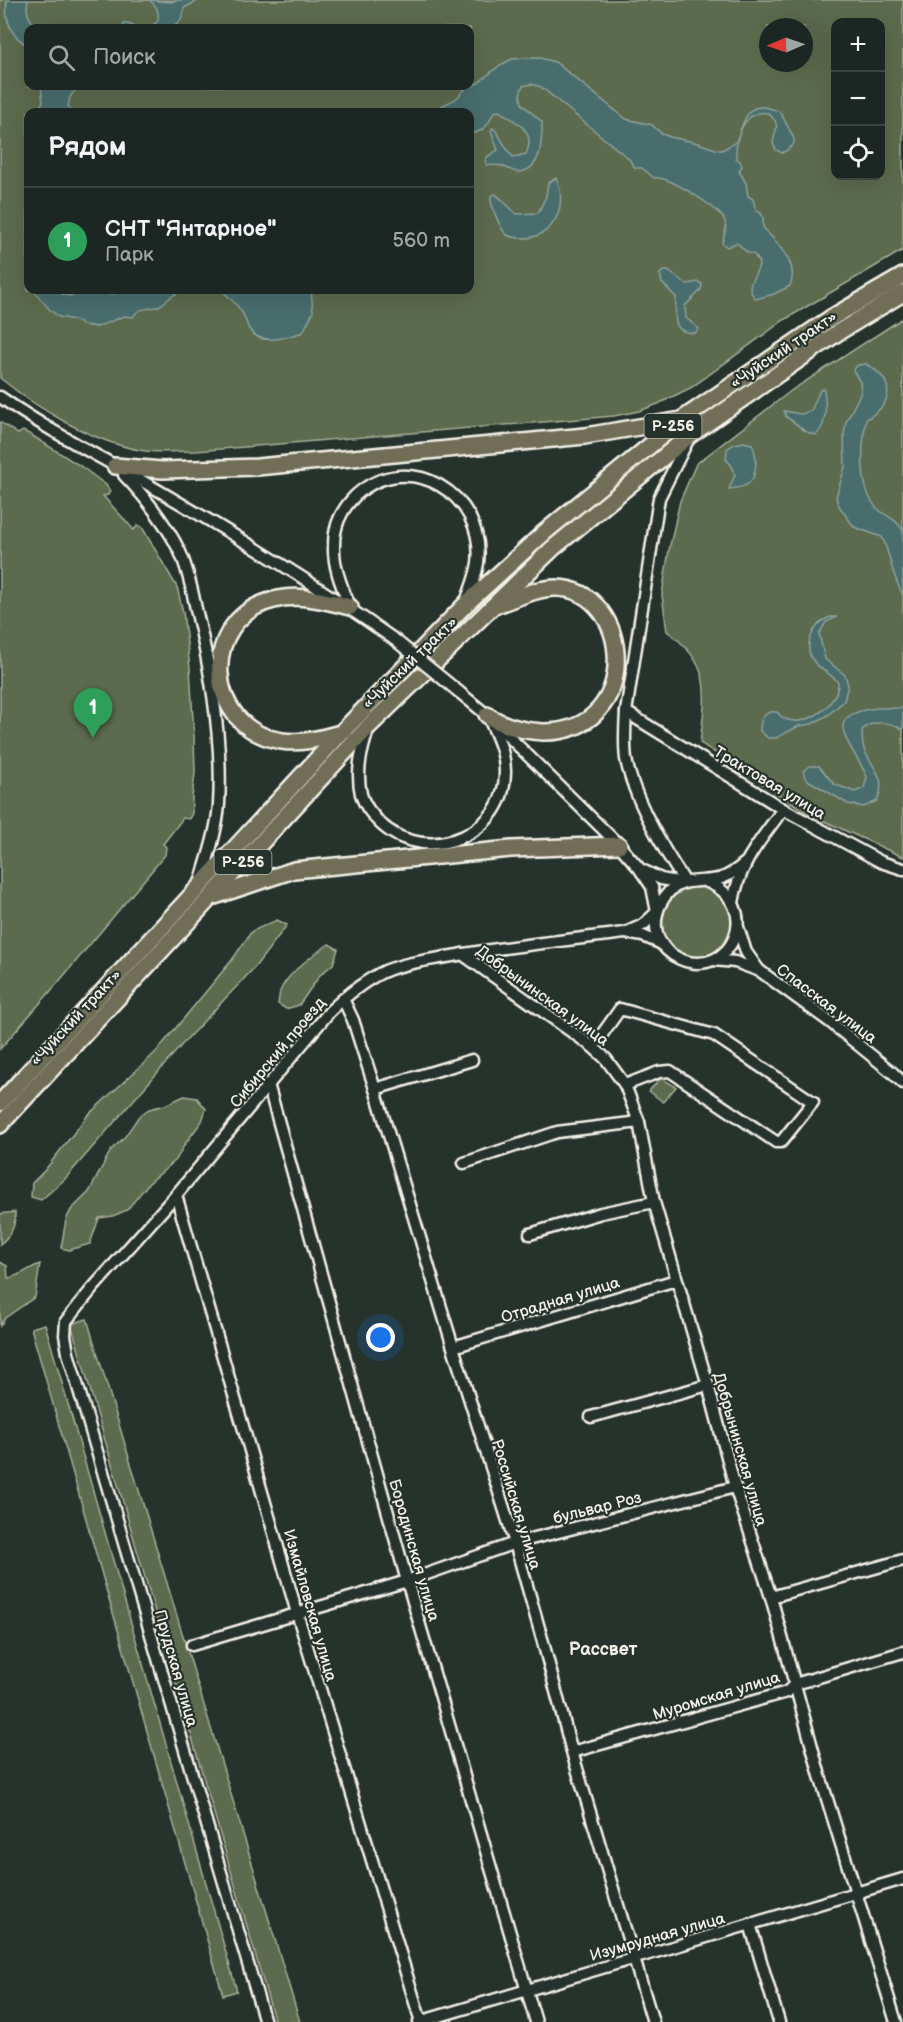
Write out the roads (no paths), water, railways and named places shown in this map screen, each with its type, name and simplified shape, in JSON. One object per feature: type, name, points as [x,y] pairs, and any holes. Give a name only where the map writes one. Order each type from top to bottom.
[{"type":"highway","name":"«Чуйский тракт»","points":[[0,1125],[204,894],[341,733],[465,605],[545,532],[681,420],[831,318],[903,276]]},
{"type":"highway","name":"«Чуйский тракт»","points":[[0,1103],[369,726],[553,548],[690,435],[837,333],[903,293]]},
{"type":"highway","points":[[115,466],[162,470],[257,467],[585,436],[681,420]]},
{"type":"highway","points":[[488,716],[520,729],[534,731],[560,731],[577,727],[605,703],[614,679],[616,661],[613,635],[609,624],[596,606],[579,593],[569,589],[547,589],[493,606]]},
{"type":"highway","points":[[341,733],[311,741],[283,741],[270,739],[246,727],[231,711],[225,700],[221,687],[221,660],[224,645],[235,622],[251,608],[261,603],[275,599],[303,597],[350,607]]},
{"type":"highway","points":[[204,894],[294,870],[511,849],[619,845]]},
{"type":"street","points":[[0,397],[50,429],[219,526],[350,607],[459,692],[488,716],[619,845],[639,868],[652,887],[657,912],[656,928],[663,945],[669,952],[694,963],[712,960],[729,947],[738,927],[737,912],[733,903],[722,890],[705,881]]},
{"type":"street","points":[[683,882],[656,832],[633,781],[626,751],[626,712],[659,498],[690,435]]},
{"type":"street","points":[[115,466],[143,494],[166,525],[181,553],[189,576],[202,635],[212,688],[218,747],[219,804],[204,894]]},
{"type":"street","points":[[350,607],[338,577],[335,561],[333,545],[337,523],[347,504],[362,490],[376,481],[403,477],[432,481],[460,502],[472,517],[478,544],[478,562],[465,605]]},
{"type":"street","name":"Трактовая улица","points":[[626,712],[783,809],[881,862],[903,869]]},
{"type":"street","points":[[369,726],[360,754],[359,770],[362,796],[366,806],[378,822],[397,836],[424,844],[440,843],[454,841],[481,825],[495,810],[502,793],[505,771],[502,747],[488,716]]},
{"type":"street","points":[[733,903],[738,878],[745,863],[783,809]]},
{"type":"street","points":[[639,868],[661,879],[683,882],[705,881],[727,876],[745,863]]},
{"type":"street","points":[[657,912],[668,893],[683,882]]},
{"type":"street","name":"Сибирский проезд","points":[[66,1322],[92,1288],[176,1195],[268,1084],[343,999],[385,971],[408,963],[625,933],[643,925],[657,912]]},
{"type":"street","name":"Спасская улица","points":[[738,927],[746,952],[760,971]]},
{"type":"street","name":"Сибирский проезд","points":[[625,933],[643,936],[663,945]]},
{"type":"street","name":"Добрынинская улица","points":[[462,954],[593,1047],[606,1059],[625,1085],[639,1122],[654,1202],[708,1385],[735,1487],[771,1597],[820,1776],[896,2022]]},
{"type":"street","name":"Спасская улица","points":[[712,960],[735,962],[760,971],[830,1022],[903,1083]]},
{"type":"street","name":"Российская улица","points":[[343,999],[353,1020],[375,1089],[515,1543],[572,1752],[653,2022]]},
{"type":"street","points":[[593,1047],[620,1009],[714,1035],[813,1102],[781,1142],[776,1143],[670,1071],[659,1072],[625,1085]]},
{"type":"street","points":[[375,1089],[472,1060]]},
{"type":"street","name":"Бородинская улица","points":[[268,1084],[407,1581],[536,2022]]},
{"type":"street","points":[[464,1163],[557,1132],[639,1122]]},
{"type":"street","name":"Измайловская улица","points":[[176,1195],[297,1613],[421,2022]]},
{"type":"street","points":[[530,1234],[601,1213],[654,1202]]},
{"type":"street","name":"Отрадная улица","points":[[453,1347],[676,1280]]},
{"type":"street","name":"Прудская улица","points":[[66,1322],[65,1335],[68,1353],[265,2022]]},
{"type":"street","points":[[591,1417],[708,1385]]},
{"type":"street","name":"бульвар Роз","points":[[192,1645],[407,1581],[515,1543],[735,1487]]},
{"type":"street","points":[[771,1597],[903,1560]]},
{"type":"street","name":"Муромская улица","points":[[572,1752],[787,1692],[795,1684],[903,1652]]},
{"type":"street","name":"Изумрудная улица","points":[[421,2022],[903,1879]]},
{"type":"street","points":[[750,1924],[779,2022]]},
{"type":"street","points":[[896,2022],[903,2019]]},
{"type":"water","points":[[7,0],[28,0],[29,16],[35,24],[24,24],[24,43],[17,38],[10,27]]},
{"type":"water","points":[[149,0],[171,2],[199,0],[184,8],[181,19],[176,24],[154,24],[158,21],[154,4]]},
{"type":"water","points":[[540,58],[555,62],[626,119],[652,125],[662,134],[722,150],[736,142],[739,134],[736,158],[742,166],[739,171],[746,183],[748,196],[753,199],[756,211],[760,212],[763,217],[763,227],[789,261],[792,269],[790,286],[756,299],[750,287],[759,267],[758,261],[752,253],[750,254],[736,243],[727,247],[722,243],[726,225],[719,214],[680,186],[661,178],[654,178],[642,168],[635,168],[629,159],[541,87],[531,84],[523,86],[520,94],[522,104],[542,122],[540,152],[533,165],[528,170],[520,172],[502,166],[487,165],[485,161],[487,157],[498,150],[491,131],[493,128],[513,157],[526,154],[529,139],[518,123],[499,111],[494,112],[485,127],[474,133],[474,108],[437,108],[456,99],[464,90],[474,90],[474,85],[512,59]]},
{"type":"water","points":[[42,90],[75,90],[70,97],[70,108],[38,108],[43,102]]},
{"type":"water","points":[[760,107],[769,108],[780,112],[794,137],[792,146],[782,153],[776,150],[773,143],[777,127],[775,121],[768,113],[753,115],[747,120],[739,134],[749,112]]},
{"type":"water","points":[[556,178],[561,198],[557,217],[552,225],[545,232],[536,236],[521,238],[507,235],[495,214],[491,196],[495,194],[501,198],[517,214],[538,213],[546,196],[548,183]]},
{"type":"water","points":[[668,271],[687,284],[698,282],[702,284],[701,290],[685,306],[686,318],[699,329],[695,333],[681,330],[678,326],[675,316],[676,297],[662,283],[660,274]]},
{"type":"water","points":[[36,294],[69,296],[78,294],[176,294],[159,306],[142,310],[133,317],[124,316],[97,327],[59,317]]},
{"type":"water","points":[[225,294],[311,294],[313,312],[303,332],[274,339],[260,338],[249,329],[244,315]]},
{"type":"water","points":[[866,364],[882,377],[888,392],[882,406],[866,419],[863,442],[864,480],[872,502],[895,521],[903,531],[903,595],[896,581],[882,537],[854,527],[839,506],[836,497],[845,467],[846,422],[861,392],[860,382],[853,370],[858,365]]},
{"type":"water","points":[[824,389],[826,407],[824,420],[816,435],[804,430],[786,417],[784,411],[801,414],[811,411],[820,390]]},
{"type":"water","points":[[744,442],[752,444],[754,448],[756,464],[754,475],[747,485],[729,489],[735,475],[726,459],[727,449],[734,444]]},
{"type":"water","points":[[830,617],[837,617],[826,622],[819,634],[825,659],[845,675],[848,685],[844,701],[828,715],[812,724],[799,726],[776,738],[768,738],[760,731],[766,714],[777,712],[785,719],[804,720],[824,709],[836,692],[838,682],[816,664],[809,651],[814,631],[818,625]]},
{"type":"water","points":[[877,708],[903,708],[903,730],[893,725],[876,723],[862,730],[864,749],[880,779],[881,785],[877,801],[864,807],[848,804],[806,779],[803,771],[810,766],[819,766],[834,784],[855,792],[864,788],[867,777],[848,743],[843,724],[848,717],[858,712]]},
{"type":"place","name":"СНТ \"Янтарное\"","points":[[93,738]]},
{"type":"district","name":"Рассвет","points":[[603,1649]]}]
